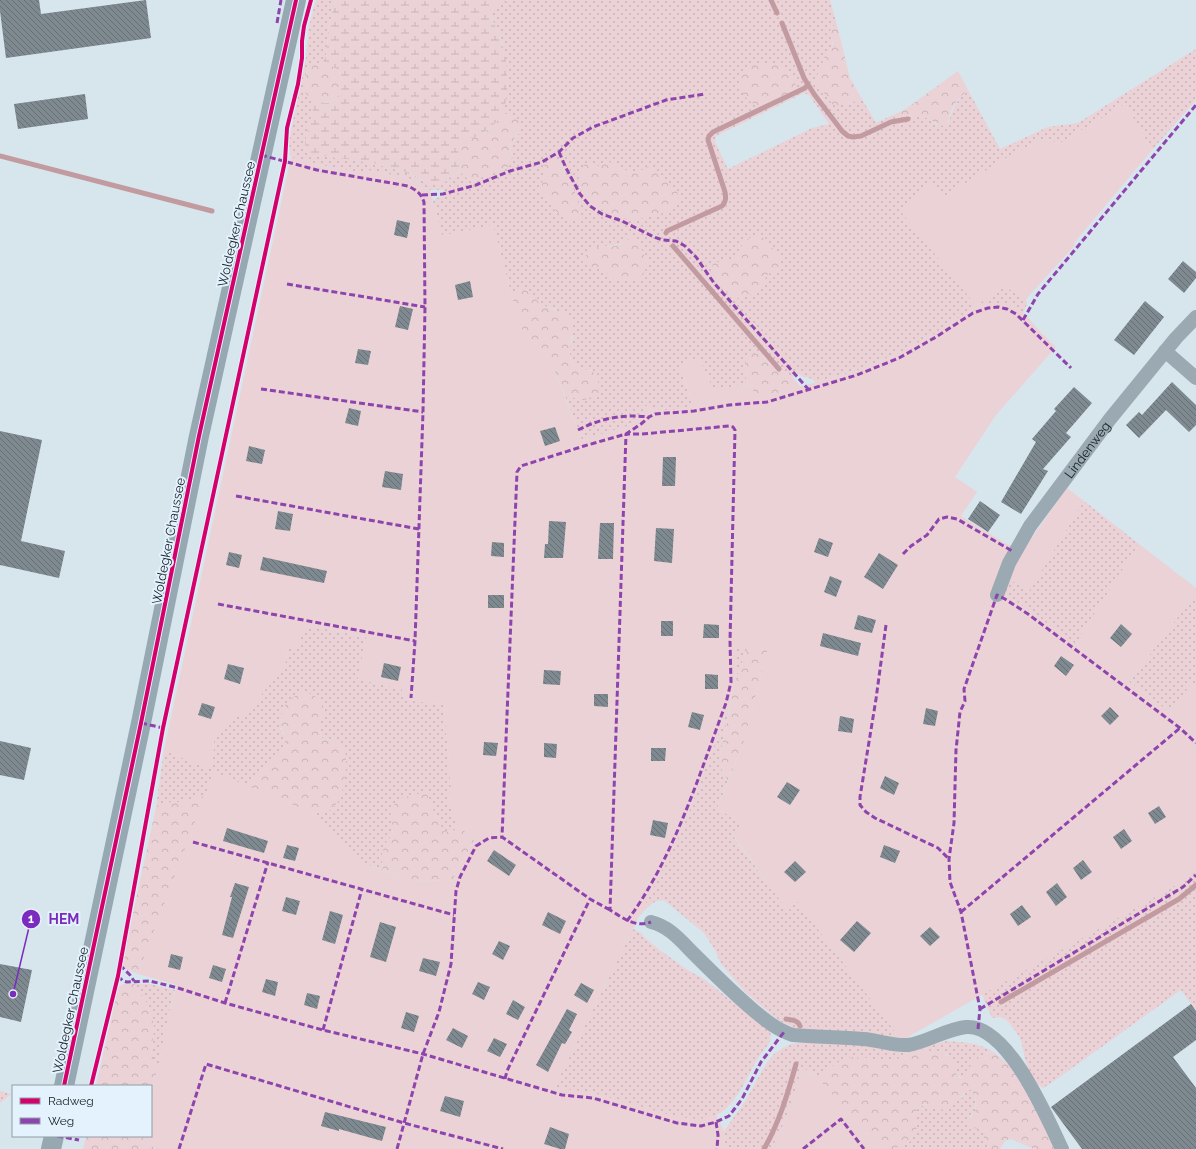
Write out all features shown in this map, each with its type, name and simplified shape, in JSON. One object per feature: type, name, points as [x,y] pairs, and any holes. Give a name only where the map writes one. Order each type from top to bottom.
[{"type":"main road","name":"Woldegker Chaussee","points":[[64,1085],[143,712],[199,436],[296,0]]},
{"type":"main road","points":[[51,1149],[54,1137]]},
{"type":"street","name":"Lindenweg","points":[[997,595],[1009,563],[1030,526],[1110,419],[1165,351],[1196,317]]},
{"type":"street","points":[[1165,351],[1196,378]]},
{"type":"street","points":[[651,922],[657,923],[670,930],[730,990],[772,1025],[793,1035],[864,1039],[891,1044],[908,1045],[946,1032],[967,1027],[978,1029],[988,1034],[1006,1050],[1018,1064],[1038,1098],[1062,1149]]},
{"type":"green space","points":[[316,0],[335,0],[329,26],[326,55],[323,63],[310,68],[304,78],[304,84],[309,96],[315,100],[305,143],[306,151],[311,154],[373,163],[404,172],[423,181],[444,183],[449,178],[460,172],[467,178],[513,156],[511,153],[511,147],[513,141],[519,133],[506,114],[500,117],[506,101],[503,44],[489,11],[509,0],[830,0],[837,25],[833,26],[830,31],[832,45],[825,56],[844,105],[862,99],[876,123],[893,115],[898,117],[908,114],[928,118],[936,125],[949,122],[956,104],[968,90],[1000,149],[1048,127],[1078,123],[1196,49],[1196,100],[1152,150],[1125,104],[1060,143],[1042,139],[1010,156],[943,197],[931,183],[976,306],[934,334],[897,354],[856,371],[816,382],[808,377],[803,377],[798,373],[792,377],[779,369],[765,353],[745,375],[748,384],[713,390],[707,374],[697,358],[680,366],[693,407],[675,410],[657,410],[645,406],[639,420],[628,426],[582,440],[565,396],[571,396],[578,400],[592,370],[581,369],[575,366],[572,362],[570,350],[573,337],[556,309],[546,307],[541,304],[527,290],[511,293],[493,225],[442,236],[433,201],[437,198],[445,196],[443,190],[430,190],[408,178],[367,170],[359,172],[319,165],[291,157],[289,143],[306,58],[309,26]],"holes":[[[804,93],[809,95],[829,124],[812,128],[728,169],[715,142],[716,136]],[[557,161],[563,169],[576,196],[578,213],[557,213],[545,199],[541,185]],[[606,162],[622,170],[637,172],[583,192],[599,166]],[[630,237],[641,249],[648,263],[616,280],[602,270],[601,246],[613,246]],[[746,241],[768,274],[758,289],[719,261],[730,261],[738,256],[741,247]]]},
{"type":"green space","points":[[335,0],[509,0],[489,11],[502,43],[506,60],[507,92],[503,111],[500,118],[479,136],[468,138],[463,141],[458,153],[460,172],[449,178],[444,183],[434,185],[404,172],[373,163],[311,154],[306,151],[305,143],[315,100],[326,103],[332,102],[339,95],[342,86],[341,76],[338,70],[323,63],[326,55],[329,26]]},
{"type":"green space","points":[[837,25],[850,78],[862,99],[844,105],[833,105],[815,81],[825,56],[833,44],[830,31],[833,26]]},
{"type":"green space","points":[[316,63],[328,64],[336,69],[341,76],[341,92],[337,98],[330,102],[321,102],[312,99],[305,93],[303,84],[304,79],[312,66]]},
{"type":"green space","points":[[773,63],[790,73],[795,81],[797,92],[763,108],[745,97],[740,88],[739,78],[750,66]]},
{"type":"green space","points":[[958,71],[968,90],[954,105],[948,121],[944,126],[938,125],[930,119],[924,117],[908,114],[898,117],[893,115],[904,110]]},
{"type":"green space","points":[[1125,104],[1152,150],[1074,243],[1075,245],[1026,299],[1011,290],[1001,289],[977,305],[995,303],[1004,304],[1020,310],[1056,347],[996,415],[955,477],[977,492],[961,516],[1003,542],[1022,551],[1067,488],[1084,501],[1029,591],[1009,579],[1005,590],[1011,598],[1077,645],[1081,635],[1139,544],[1196,588],[1196,593],[1129,682],[1171,713],[1191,684],[1196,683],[1196,868],[1183,881],[906,1038],[900,1038],[797,901],[788,911],[733,835],[742,827],[735,818],[717,809],[743,745],[768,649],[735,646],[735,681],[730,704],[681,832],[554,1088],[590,1092],[681,1118],[700,1119],[716,1115],[724,1131],[725,1149],[160,1149],[142,1143],[144,1137],[152,1137],[152,1096],[169,1013],[177,985],[138,974],[214,772],[312,813],[365,864],[410,880],[452,881],[474,840],[457,824],[448,800],[451,788],[444,705],[404,699],[402,689],[358,679],[366,637],[311,626],[301,636],[297,646],[288,649],[285,664],[243,719],[236,714],[214,740],[213,758],[209,769],[164,750],[291,157],[319,165],[359,172],[367,170],[408,178],[430,190],[442,236],[493,225],[520,327],[550,360],[582,440],[628,426],[639,420],[645,406],[657,410],[674,410],[692,407],[680,366],[698,358],[707,374],[713,390],[748,384],[759,398],[856,371],[897,354],[934,334],[976,306],[901,212],[931,183],[943,197],[1010,156],[1042,139],[1060,143]]},
{"type":"green space","points":[[506,114],[518,119],[519,127],[518,133],[510,146],[512,162],[506,168],[474,180],[465,177],[460,171],[458,162],[458,152],[461,143],[466,139],[485,132]]},
{"type":"green space","points":[[552,160],[557,161],[574,189],[578,201],[579,219],[570,219],[562,216],[543,197],[541,190],[543,166]]},
{"type":"green space","points":[[606,162],[615,163],[622,170],[637,172],[648,167],[654,169],[677,192],[679,199],[675,207],[658,215],[630,219],[612,215],[604,211],[591,202],[581,191],[579,177],[584,165],[589,163],[599,166]]},
{"type":"green space","points":[[759,236],[767,240],[781,260],[779,266],[777,270],[768,274],[758,289],[750,295],[733,299],[711,271],[713,264],[738,256],[741,248],[747,240]]},
{"type":"green space","points":[[630,237],[636,238],[641,243],[641,249],[648,263],[644,273],[638,280],[616,280],[602,270],[582,264],[587,254],[592,249],[599,246],[616,246]]},
{"type":"green space","points":[[1007,288],[1015,291],[1026,299],[1027,304],[1023,313],[1018,309],[976,306],[996,292]]},
{"type":"green space","points":[[522,289],[531,294],[541,304],[563,313],[570,320],[572,325],[570,356],[572,362],[578,367],[589,370],[595,374],[598,380],[599,392],[585,400],[565,396],[550,360],[520,327],[511,293]]},
{"type":"green space","points":[[765,352],[779,369],[792,377],[801,387],[759,398],[749,384],[745,374],[745,363],[747,357]]},
{"type":"green space","points":[[1084,501],[1139,544],[1081,635],[1077,645],[1011,598],[1005,591],[1008,578],[1029,591]]},
{"type":"green space","points":[[1196,593],[1196,683],[1191,684],[1171,713],[1129,682]]},
{"type":"green space","points":[[311,626],[366,637],[358,679],[402,689],[404,699],[444,705],[451,788],[448,800],[457,824],[455,830],[450,832],[443,831],[428,799],[390,816],[393,827],[392,836],[384,847],[382,860],[383,870],[365,864],[312,813],[331,810],[345,752],[340,742],[323,739],[321,736],[320,726],[323,712],[280,728],[285,736],[286,744],[282,750],[272,757],[262,772],[250,780],[247,786],[214,772],[205,797],[199,797],[179,803],[163,803],[156,807],[164,750],[209,769],[213,758],[214,740],[236,714],[243,718],[285,664],[288,649],[297,646],[301,636]]},
{"type":"green space","points":[[734,646],[748,647],[735,681]]},
{"type":"green space","points":[[748,647],[768,649],[743,745],[728,781],[722,770],[720,756],[735,681]]},
{"type":"green space","points":[[302,693],[313,694],[322,705],[323,714],[320,731],[323,739],[339,741],[346,754],[346,771],[343,788],[339,800],[331,810],[312,813],[247,786],[250,780],[262,772],[272,757],[282,750],[286,744],[285,736],[279,722],[288,701]]},
{"type":"green space","points":[[730,704],[720,756],[722,770],[728,781],[717,809],[735,818],[743,828],[733,836],[788,911],[797,901],[900,1038],[797,1029],[779,1021],[746,993],[721,964],[715,950],[704,933],[665,901],[661,900],[654,902],[639,916],[681,832]]},
{"type":"green space","points":[[428,792],[428,799],[443,831],[450,832],[455,830],[457,824],[474,840],[452,881],[410,880],[383,870],[382,860],[384,847],[392,836],[393,827],[390,816],[393,806],[400,798]]},
{"type":"green space","points":[[200,796],[205,797],[138,974],[126,969],[122,965],[156,807],[161,803],[183,802]]},
{"type":"green space","points":[[1196,868],[1196,1011],[1181,990],[1043,1088],[1034,1079],[1028,1068],[1021,1041],[1017,1033],[1003,1018],[992,1018],[982,994],[1183,881]]},
{"type":"green space","points":[[633,929],[641,933],[661,951],[689,971],[704,979],[770,1031],[771,1037],[769,1043],[758,1058],[745,1083],[730,1105],[724,1111],[713,1117],[699,1119],[681,1118],[554,1088]]},
{"type":"green space","points":[[123,984],[134,984],[146,1002],[152,1017],[154,1028],[152,1052],[154,1062],[158,1067],[152,1096],[152,1085],[96,1085],[118,988]]},
{"type":"green space","points":[[134,984],[150,984],[175,990],[158,1067],[154,1062],[152,1052],[154,1028],[152,1017],[146,1002]]},
{"type":"green space","points":[[947,1041],[977,1045],[994,1052],[986,1053],[970,1069],[970,1074],[965,1078],[955,1073],[948,1055],[921,1049]]},
{"type":"green space","points":[[792,1044],[867,1044],[909,1051],[895,1061],[852,1057],[837,1063],[826,1073],[817,1077],[802,1068],[785,1120],[771,1149],[725,1149],[724,1131],[746,1100],[766,1064],[774,1054],[783,1048]]},
{"type":"green space","points":[[921,1049],[950,1057],[959,1078],[965,1078],[968,1075],[970,1067],[976,1058],[994,1052],[1012,1068],[1033,1101],[1055,1149],[1034,1149],[1010,1139],[1005,1141],[1000,1149],[987,1149],[988,1145],[984,1138],[984,1132],[980,1129],[972,1128],[969,1123],[969,1119],[976,1109],[976,1103],[975,1097],[971,1090],[966,1090],[959,1100],[949,1108],[938,1110],[926,1104],[919,1107],[915,1116],[917,1127],[911,1140],[907,1144],[894,1149],[880,1149],[817,1077],[826,1073],[837,1063],[852,1057],[895,1061],[909,1051]]},
{"type":"green space","points":[[802,1067],[817,1077],[880,1149],[771,1149],[793,1099]]},
{"type":"green space","points":[[971,1089],[975,1097],[975,1112],[970,1116],[972,1128],[980,1129],[984,1132],[984,1138],[988,1145],[987,1149],[894,1149],[907,1144],[917,1127],[915,1115],[919,1108],[928,1104],[962,1098],[966,1090]]},
{"type":"green space","points":[[0,1091],[11,1094],[0,1103]]},
{"type":"green space","points":[[86,1137],[144,1137],[142,1143],[160,1149],[83,1149]]},
{"type":"building","points":[[0,0],[39,0],[41,14],[146,0],[151,38],[6,58]]},
{"type":"building","points":[[85,94],[88,119],[18,129],[14,104]]},
{"type":"building","points":[[397,220],[410,223],[407,238],[394,235]]},
{"type":"building","points":[[1183,261],[1196,272],[1196,278],[1184,293],[1168,279]]},
{"type":"building","points":[[470,281],[473,297],[458,300],[455,285]]},
{"type":"building","points":[[1145,301],[1164,317],[1134,355],[1114,340]]},
{"type":"building","points":[[400,306],[413,309],[408,330],[395,327]]},
{"type":"building","points":[[358,349],[371,351],[368,365],[355,363]]},
{"type":"building","points":[[1172,382],[1196,405],[1196,425],[1189,432],[1166,410],[1139,438],[1126,425],[1139,412],[1142,415]]},
{"type":"building","points":[[1074,387],[1092,403],[1066,433],[1071,437],[1043,469],[1048,471],[1021,514],[1001,502],[1036,442],[1032,439],[1056,411],[1054,409]]},
{"type":"building","points":[[349,408],[361,411],[358,426],[345,423]]},
{"type":"building","points":[[555,427],[560,441],[545,446],[540,431]]},
{"type":"building","points":[[0,431],[42,440],[21,541],[65,551],[59,578],[0,565]]},
{"type":"building","points":[[249,446],[265,450],[262,464],[246,461]]},
{"type":"building","points":[[663,457],[676,457],[675,486],[662,486]]},
{"type":"building","points":[[385,471],[403,474],[401,490],[382,487]]},
{"type":"building","points":[[980,501],[1000,515],[988,532],[968,519]]},
{"type":"building","points":[[278,511],[293,514],[290,531],[275,529]]},
{"type":"building","points":[[549,521],[566,522],[563,558],[544,558],[545,544],[548,544]]},
{"type":"building","points":[[600,523],[614,523],[613,559],[598,559]]},
{"type":"building","points":[[656,528],[674,529],[672,563],[654,561]]},
{"type":"building","points":[[819,538],[833,543],[828,557],[814,552]]},
{"type":"building","points":[[492,542],[504,543],[504,557],[491,556]]},
{"type":"building","points":[[229,552],[242,555],[239,568],[226,565]]},
{"type":"building","points":[[879,553],[898,565],[883,589],[864,577]]},
{"type":"building","points":[[263,557],[327,571],[324,583],[260,570]]},
{"type":"building","points":[[830,576],[842,581],[836,597],[824,592]]},
{"type":"building","points":[[488,595],[504,595],[504,608],[488,608]]},
{"type":"building","points":[[858,615],[876,620],[872,633],[854,629]]},
{"type":"building","points":[[661,621],[673,621],[673,636],[661,636]]},
{"type":"building","points":[[704,624],[719,625],[719,638],[703,638]]},
{"type":"building","points":[[1121,624],[1132,634],[1121,647],[1110,638]]},
{"type":"building","points":[[823,633],[861,643],[858,656],[820,646]]},
{"type":"building","points":[[1061,656],[1074,665],[1066,676],[1054,666]]},
{"type":"building","points":[[384,663],[401,667],[398,681],[381,677]]},
{"type":"building","points":[[228,664],[244,668],[240,684],[224,679]]},
{"type":"building","points":[[544,670],[561,671],[560,685],[543,684]]},
{"type":"building","points":[[705,674],[718,675],[718,689],[705,689]]},
{"type":"building","points":[[594,694],[608,694],[608,707],[594,706]]},
{"type":"building","points":[[202,703],[215,707],[211,719],[198,715]]},
{"type":"building","points":[[1110,707],[1119,716],[1110,725],[1101,716]]},
{"type":"building","points":[[926,708],[938,711],[935,726],[923,724]]},
{"type":"building","points":[[692,712],[704,715],[700,730],[688,727]]},
{"type":"building","points":[[840,716],[854,719],[852,733],[838,731]]},
{"type":"building","points":[[0,741],[31,748],[24,780],[0,775]]},
{"type":"building","points":[[484,742],[498,743],[496,756],[483,755]]},
{"type":"building","points":[[544,743],[557,744],[556,758],[544,757]]},
{"type":"building","points":[[651,748],[666,748],[665,761],[651,761]]},
{"type":"building","points":[[885,776],[899,783],[894,795],[880,788]]},
{"type":"building","points":[[787,782],[800,790],[790,805],[777,797]]},
{"type":"building","points":[[1159,806],[1166,817],[1155,824],[1148,813]]},
{"type":"building","points":[[653,820],[668,823],[665,838],[650,835]]},
{"type":"building","points":[[227,828],[268,841],[264,853],[223,841]]},
{"type":"building","points":[[1124,829],[1132,841],[1121,849],[1113,837]]},
{"type":"building","points":[[287,845],[299,848],[295,861],[283,858]]},
{"type":"building","points":[[884,845],[900,851],[895,863],[880,857]]},
{"type":"building","points":[[494,850],[516,865],[509,876],[487,861]]},
{"type":"building","points":[[1083,860],[1092,872],[1081,880],[1073,868]]},
{"type":"building","points":[[795,861],[806,872],[795,882],[784,872]]},
{"type":"building","points":[[235,883],[249,887],[233,938],[222,935],[232,897],[230,897]]},
{"type":"building","points":[[1057,883],[1067,897],[1056,906],[1046,892]]},
{"type":"building","points":[[286,897],[300,901],[296,915],[282,911]]},
{"type":"building","points":[[1022,905],[1031,917],[1018,926],[1010,914]]},
{"type":"building","points":[[330,911],[343,915],[335,944],[322,940]]},
{"type":"building","points":[[548,912],[566,921],[560,934],[542,925]]},
{"type":"building","points":[[857,921],[871,933],[854,952],[840,940]]},
{"type":"building","points":[[380,922],[396,927],[386,962],[370,957]]},
{"type":"building","points":[[930,927],[940,937],[930,946],[920,936]]},
{"type":"building","points":[[499,941],[510,946],[503,960],[492,954]]},
{"type":"building","points":[[171,954],[183,957],[180,970],[168,967]]},
{"type":"building","points":[[423,958],[440,962],[436,976],[419,971]]},
{"type":"building","points":[[0,964],[32,970],[21,1022],[0,1017]]},
{"type":"building","points":[[213,965],[226,969],[222,982],[209,978]]},
{"type":"building","points":[[266,979],[278,982],[275,996],[262,992]]},
{"type":"building","points":[[478,982],[490,987],[484,1000],[472,994]]},
{"type":"building","points":[[581,983],[594,990],[587,1003],[574,995]]},
{"type":"building","points":[[307,993],[320,996],[317,1009],[304,1005]]},
{"type":"building","points":[[513,1000],[525,1007],[518,1020],[506,1014]]},
{"type":"building","points":[[1191,1004],[1196,1011],[1196,1040],[1173,1057],[1196,1088],[1196,1149],[1082,1149],[1051,1107]]},
{"type":"building","points":[[567,1009],[577,1014],[569,1030],[572,1032],[565,1044],[562,1043],[548,1072],[536,1065]]},
{"type":"building","points":[[406,1012],[419,1016],[414,1032],[401,1028]]},
{"type":"building","points":[[453,1028],[468,1036],[462,1048],[446,1040]]},
{"type":"building","points":[[494,1038],[507,1044],[500,1057],[487,1051]]},
{"type":"building","points":[[445,1096],[464,1101],[460,1117],[440,1111]]},
{"type":"building","points":[[325,1112],[386,1127],[382,1141],[339,1129],[339,1131],[321,1126]]},
{"type":"building","points":[[550,1127],[569,1134],[565,1149],[544,1144]]},
{"type":"waterway","points":[[771,0],[777,13]]},
{"type":"waterway","points":[[782,23],[804,78],[842,131],[848,136],[861,136],[891,122],[908,119]]},
{"type":"waterway","points":[[666,233],[667,231],[722,206],[724,203],[726,198],[725,192],[708,140],[709,136],[713,132],[805,88],[808,84]]},
{"type":"waterway","points":[[0,156],[212,211]]},
{"type":"waterway","points":[[673,246],[779,369]]},
{"type":"waterway","points":[[1001,1002],[1179,899],[1196,885]]},
{"type":"waterway","points":[[786,1019],[796,1021],[800,1026]]},
{"type":"waterway","points":[[764,1149],[779,1118],[796,1064]]},
{"type":"marked path","points":[[277,23],[281,0]]},
{"type":"marked path","points":[[422,195],[443,194],[476,185],[510,171],[542,162],[559,152],[573,138],[593,127],[666,100],[705,94]]},
{"type":"marked path","points":[[1023,320],[1038,294],[1196,105]]},
{"type":"marked path","points":[[559,152],[580,194],[590,206],[602,214],[622,221],[654,237],[663,240],[676,241],[685,246],[696,257],[714,283],[809,390]]},
{"type":"marked path","points":[[261,155],[317,170],[408,186],[418,192],[424,202],[425,307],[423,412],[415,641],[411,698]]},
{"type":"marked path","points":[[287,284],[425,307]]},
{"type":"marked path","points":[[610,910],[590,899],[502,837],[517,472],[521,466],[626,434],[655,414],[767,402],[857,375],[899,358],[936,337],[973,313],[988,308],[998,307],[1007,309],[1016,314],[1071,368]]},
{"type":"marked path","points":[[261,389],[423,412]]},
{"type":"marked path","points":[[578,430],[595,422],[612,418],[630,416],[649,417]]},
{"type":"marked path","points":[[627,921],[644,896],[672,843],[706,759],[726,703],[731,682],[730,641],[735,430],[733,427],[729,426],[642,434],[626,434],[610,910],[624,919],[629,921],[634,923],[645,924],[651,922]]},
{"type":"marked path","points":[[236,496],[419,529]]},
{"type":"marked path","points":[[903,554],[911,546],[927,535],[939,519],[947,517],[957,519],[1014,552]]},
{"type":"marked path","points":[[978,1029],[980,1009],[961,912],[950,882],[949,859],[954,823],[956,750],[960,712],[965,701],[964,689],[997,595],[1028,614],[1180,728],[1196,743]]},
{"type":"marked path","points":[[218,604],[415,641]]},
{"type":"marked path","points":[[886,625],[860,805],[866,812],[875,818],[938,848],[949,859]]},
{"type":"marked path","points":[[141,723],[163,728]]},
{"type":"marked path","points":[[961,912],[1180,728]]},
{"type":"marked path","points":[[397,1149],[423,1054],[439,1012],[451,964],[456,891],[460,877],[476,846],[489,838],[502,837]]},
{"type":"marked path","points":[[193,842],[454,915]]},
{"type":"marked path","points":[[225,1003],[268,862]]},
{"type":"marked path","points":[[980,1009],[1183,887],[1196,875]]},
{"type":"marked path","points":[[323,1030],[362,889]]},
{"type":"marked path","points":[[505,1079],[507,1071],[590,899]]},
{"type":"marked path","points":[[120,965],[134,981]]},
{"type":"marked path","points":[[118,976],[123,981],[127,982],[150,981],[178,988],[225,1003],[323,1030],[423,1054],[562,1095],[593,1098],[677,1123],[701,1126],[716,1122],[729,1116],[742,1099],[761,1062],[784,1032]]},
{"type":"marked path","points":[[179,1149],[206,1064],[404,1123],[503,1149]]},
{"type":"marked path","points":[[803,1149],[841,1119],[864,1149]]},
{"type":"marked path","points":[[716,1122],[718,1135],[717,1149]]},
{"type":"marked path","points":[[62,1137],[79,1140]]},
{"type":"cycle path","points":[[64,1085],[141,723],[199,436],[296,0]]},
{"type":"cycle path","points":[[91,1085],[118,976],[163,728],[285,161],[287,128],[298,84],[302,58],[304,26],[311,0]]},
{"type":"place","name":"HEM","points":[[13,994]]}]
